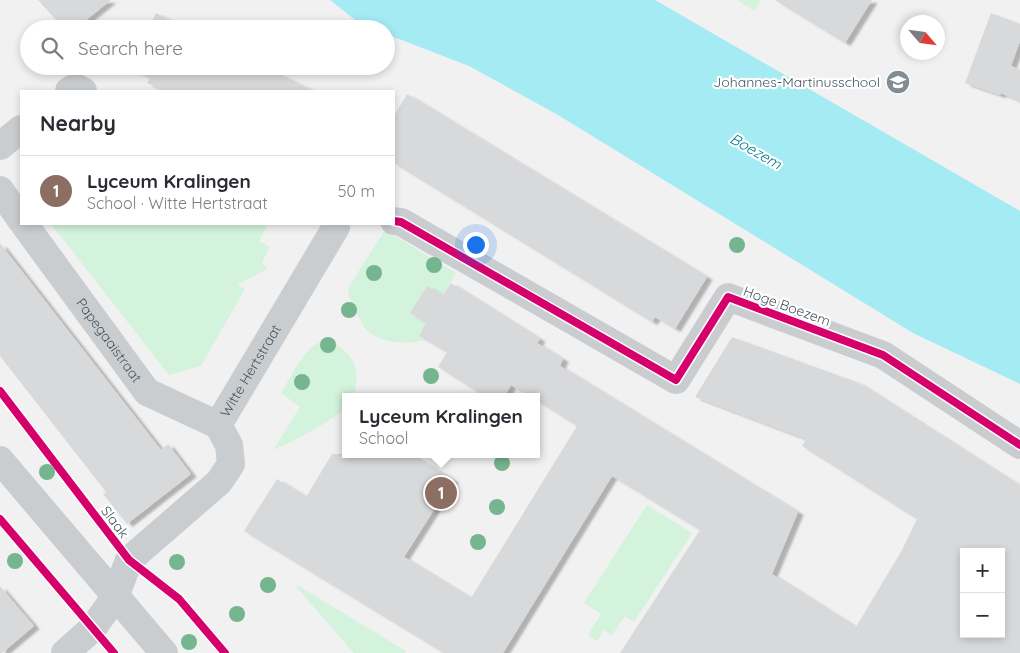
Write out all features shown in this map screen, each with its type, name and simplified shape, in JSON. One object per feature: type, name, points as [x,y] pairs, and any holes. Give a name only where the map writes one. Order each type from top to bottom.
[{"type":"street","points":[[0,146],[20,130]]},
{"type":"street","points":[[0,190],[20,219]]},
{"type":"street","name":"Hoge Boezem","points":[[395,222],[401,222],[676,380],[728,297],[883,355],[1020,445]]},
{"type":"street","name":"Papegaaistraat","points":[[25,225],[147,392],[218,425]]},
{"type":"street","name":"Witte Hertstraat","points":[[65,653],[93,628],[115,597],[129,560],[219,482],[231,464],[229,445],[218,425],[338,225]]},
{"type":"street","points":[[0,460],[164,653]]},
{"type":"green space","points":[[737,0],[761,0],[754,11]]},
{"type":"green space","points":[[52,225],[267,225],[259,241],[270,247],[262,262],[267,269],[237,285],[245,289],[201,366],[169,375]]},
{"type":"green space","points":[[385,230],[456,273],[443,295],[427,286],[411,313],[426,323],[419,336],[426,340],[402,343],[393,342],[370,333],[364,327],[349,296],[348,288]]},
{"type":"green space","points":[[328,338],[349,356],[356,369],[357,377],[354,393],[342,393],[342,411],[329,420],[273,450],[300,407],[281,393],[300,361],[312,347]]},
{"type":"green space","points":[[647,505],[692,533],[634,622],[625,616],[612,635],[604,630],[597,641],[588,635],[601,614],[584,603]]},
{"type":"green space","points":[[297,585],[406,651],[404,653],[354,653],[297,588]]},
{"type":"water","name":"Boezem","points":[[330,0],[655,0],[1020,211],[1020,384],[913,333],[558,115],[469,66],[395,37],[395,20],[356,20]]},
{"type":"building","points":[[38,0],[111,0],[86,20],[56,20]]},
{"type":"building","points":[[775,0],[872,0],[845,43]]},
{"type":"building","points":[[156,13],[170,20],[152,20]]},
{"type":"building","points":[[991,13],[1020,24],[1020,41],[1011,66],[1020,70],[1020,101],[1001,93],[1000,95],[965,83]]},
{"type":"building","points":[[144,75],[281,75],[312,90],[162,90],[147,83],[150,78]]},
{"type":"building","points":[[407,94],[707,277],[675,329],[655,317],[652,322],[395,164],[395,114]]},
{"type":"building","points":[[0,243],[161,450],[168,444],[191,474],[127,524],[103,494],[106,492],[0,356]]},
{"type":"building","points":[[451,283],[540,339],[537,343],[563,359],[560,366],[798,512],[772,574],[856,627],[902,550],[917,519],[802,446],[806,439],[695,397],[732,337],[859,383],[1020,486],[1020,653],[620,653],[700,530],[612,476],[503,653],[444,653],[244,531],[277,479],[306,497],[332,454],[342,454],[342,458],[417,458],[453,480],[404,557],[471,598],[577,426],[540,403],[540,393],[524,393],[511,385],[506,393],[480,393],[438,367],[447,352],[419,336],[426,323],[410,313],[427,286],[443,295]]},
{"type":"building","points":[[0,586],[34,626],[2,653],[0,653]]},
{"type":"cycle path","points":[[395,221],[401,222],[676,380],[728,297],[883,355],[1020,445]]},
{"type":"cycle path","name":"Slaak","points":[[0,391],[129,560],[179,599],[225,653]]},
{"type":"cycle path","points":[[0,519],[114,653]]},
{"type":"place","name":"Johannes-Martinusschool","points":[[898,82]]},
{"type":"place","name":"Lyceum Kralingen","points":[[441,493]]}]
